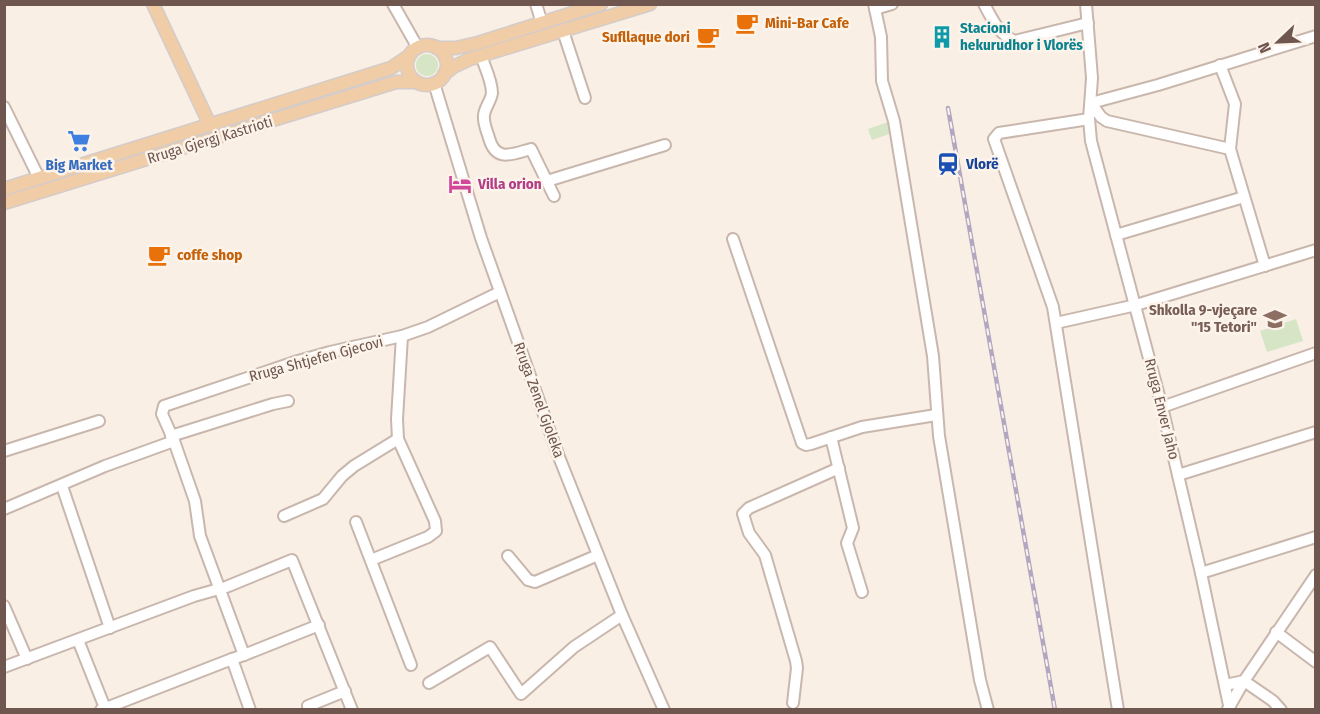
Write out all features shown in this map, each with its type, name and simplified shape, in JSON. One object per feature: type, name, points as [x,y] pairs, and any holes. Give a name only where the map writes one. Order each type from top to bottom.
[{"type":"main road","points":[[153,4],[210,125]]},
{"type":"main road","points":[[601,4],[466,46],[437,48],[429,46],[413,52],[407,61],[408,73],[416,82],[434,83],[461,62],[650,4]]},
{"type":"main road","points":[[437,48],[446,60],[444,74]]},
{"type":"main road","name":"Rruga Gjergj Kastrioti","points":[[4,189],[391,68],[413,52]]},
{"type":"main road","name":"Rruga Gjergj Kastrioti","points":[[4,203],[396,82],[416,82]]},
{"type":"street","points":[[393,4],[413,52]]},
{"type":"street","points":[[536,4],[542,22]]},
{"type":"street","points":[[892,4],[874,7],[881,37],[882,81],[896,132],[933,356],[936,415],[980,680],[988,710]]},
{"type":"street","points":[[984,4],[998,29],[1015,41],[1088,23]]},
{"type":"street","name":"Rruga Enver Jaho","points":[[1086,4],[1092,78],[1089,119],[1093,153],[1162,407],[1201,573],[1229,709]]},
{"type":"street","points":[[563,31],[585,98]]},
{"type":"street","points":[[1230,149],[1107,121],[1101,117],[1091,103],[1316,36]]},
{"type":"street","points":[[481,56],[492,89],[492,95],[483,117],[493,149],[504,155],[531,149],[554,196]]},
{"type":"street","points":[[1221,65],[1235,104],[1230,149],[1265,266]]},
{"type":"street","name":"Rruga Zenel Gjoleka","points":[[434,83],[500,292],[559,457],[622,615],[664,710]]},
{"type":"street","points":[[4,107],[39,178]]},
{"type":"street","points":[[1089,119],[999,133],[994,139],[1053,307],[1118,710]]},
{"type":"street","points":[[547,181],[665,145]]},
{"type":"street","points":[[1116,235],[1244,197]]},
{"type":"street","points":[[733,239],[800,438],[806,445],[862,426],[936,415]]},
{"type":"street","points":[[1056,323],[1136,305],[1316,250]]},
{"type":"street","name":"Rruga Shtjefen Gjecovi","points":[[173,438],[162,414],[164,406],[298,361],[402,336],[428,327],[500,292]]},
{"type":"street","points":[[371,560],[428,537],[436,531],[435,521],[398,439],[402,336]]},
{"type":"street","points":[[1162,407],[1316,353]]},
{"type":"street","points":[[4,509],[173,438],[288,401]]},
{"type":"street","points":[[4,451],[99,421]]},
{"type":"street","points":[[1178,475],[1316,432]]},
{"type":"street","points":[[831,437],[853,528],[847,543],[862,592]]},
{"type":"street","points":[[173,438],[192,491],[200,536],[244,655]]},
{"type":"street","points":[[284,516],[323,499],[342,476],[354,466],[398,439]]},
{"type":"street","points":[[793,703],[796,661],[765,555],[749,533],[743,514],[749,508],[838,468]]},
{"type":"street","points":[[62,486],[110,628]]},
{"type":"street","points":[[356,522],[411,665]]},
{"type":"street","points":[[1201,573],[1316,537]]},
{"type":"street","points":[[508,556],[528,580],[535,582],[598,555]]},
{"type":"street","points":[[4,667],[292,560],[352,710]]},
{"type":"street","points":[[1229,709],[1244,681],[1316,575]]},
{"type":"street","points":[[4,606],[27,659]]},
{"type":"street","points":[[429,683],[490,647],[521,694],[574,647],[622,615]]},
{"type":"street","points":[[78,640],[103,709],[319,625]]},
{"type":"street","points":[[1276,632],[1316,662]]},
{"type":"street","points":[[232,659],[250,710]]},
{"type":"street","points":[[1225,685],[1244,681],[1273,701],[1281,710]]},
{"type":"street","points":[[309,710],[308,706],[345,691]]},
{"type":"green space","points":[[427,54],[435,57],[438,65],[435,73],[427,76],[419,73],[416,65],[419,57]]},
{"type":"green space","points":[[888,122],[892,133],[872,140],[868,129]]},
{"type":"green space","points":[[1296,319],[1303,341],[1267,352],[1260,331]]},
{"type":"railway","points":[[948,108],[1055,710]]},
{"type":"place","name":"Mini-Bar Cafe","points":[[747,23]]},
{"type":"place","name":"Sufllaque dori","points":[[708,37]]},
{"type":"place","name":"Stacioni hekurudhor i Vlorës","points":[[942,37]]},
{"type":"place","name":"Big Market","points":[[79,141]]},
{"type":"place","name":"Vlorë","points":[[948,164]]},
{"type":"place","name":"Villa orion","points":[[460,184]]},
{"type":"place","name":"coffe shop","points":[[159,255]]},
{"type":"place","name":"Shkolla 9-vjeçare \"15 Tetori\"","points":[[1275,319]]}]
